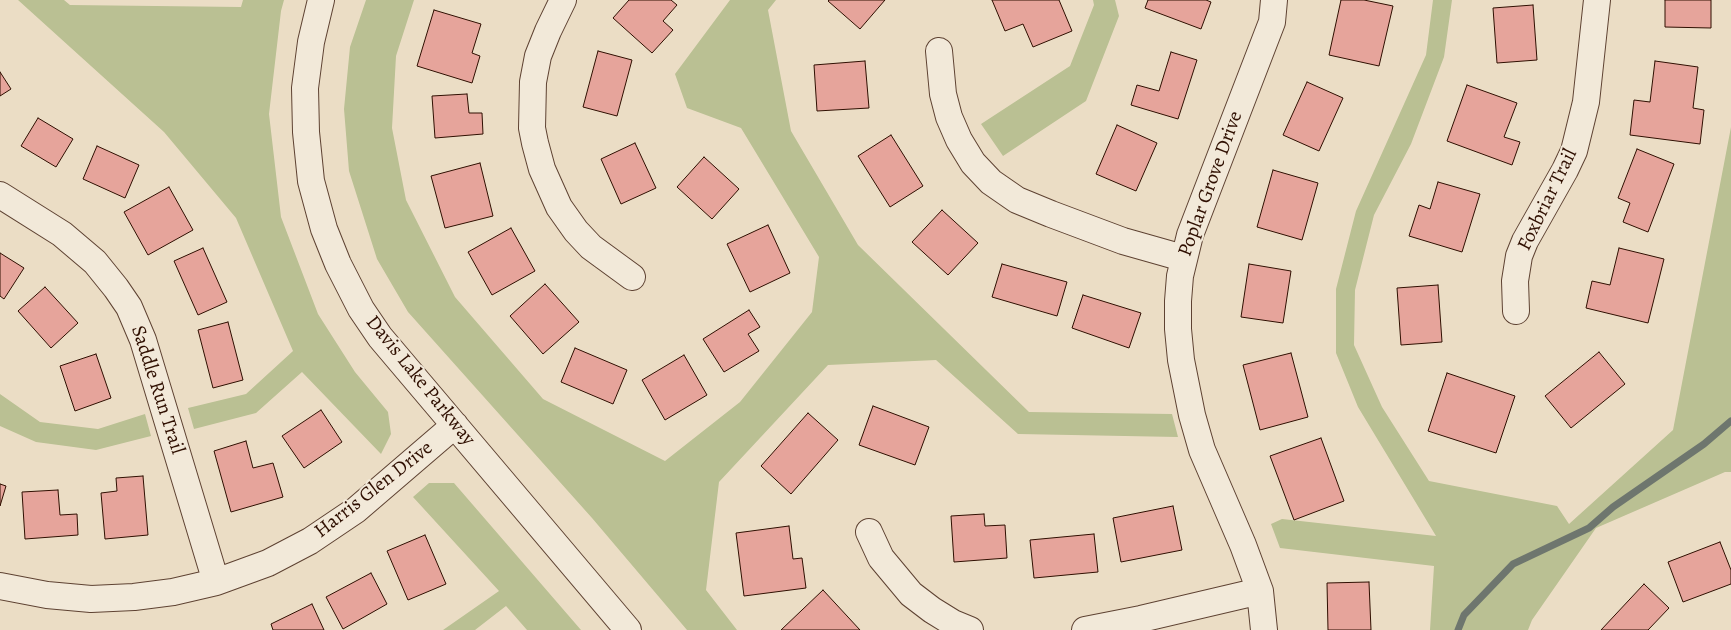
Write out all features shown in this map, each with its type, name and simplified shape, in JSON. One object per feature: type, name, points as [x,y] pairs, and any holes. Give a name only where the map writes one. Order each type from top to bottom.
[{"type":"street","name":"Davis Lake Parkway","points":[[321,0],[311,42],[305,88],[306,132],[312,181],[324,229],[338,264],[366,316],[380,337],[628,630]]},
{"type":"street","points":[[564,0],[538,56],[534,82],[532,128],[535,144],[542,170],[559,207],[576,231],[591,247],[632,277]]},
{"type":"street","name":"Poplar Grove Drive","points":[[1264,630],[1260,591],[1243,545],[1202,450],[1192,415],[1181,360],[1178,329],[1180,276],[1183,258],[1190,235],[1272,22],[1274,0]]},
{"type":"street","name":"Foxbriar Trail","points":[[1516,311],[1515,280],[1519,256],[1525,241],[1574,151],[1586,102],[1597,0]]},
{"type":"street","points":[[939,51],[943,94],[949,117],[959,140],[973,163],[991,182],[1017,200],[1051,214],[1123,241],[1183,258]]},
{"type":"street","name":"Saddle Run Trail","points":[[0,195],[69,239],[95,262],[129,307],[144,340],[216,582]]},
{"type":"street","name":"Harris Glen Drive","points":[[0,586],[47,595],[91,599],[134,597],[173,592],[216,582],[268,563],[310,541],[356,510],[455,425]]},
{"type":"street","points":[[869,532],[881,558],[911,594],[953,623],[970,630]]},
{"type":"street","points":[[1085,630],[1260,591]]},
{"type":"green space","points":[[18,0],[64,0],[70,5],[241,7],[243,0],[284,0],[281,11],[269,114],[281,217],[318,314],[355,372],[388,412],[391,434],[381,454],[302,372],[256,413],[194,429],[188,408],[246,394],[293,351],[236,218],[164,132]]},
{"type":"green space","points":[[366,0],[414,0],[396,56],[392,128],[406,200],[455,297],[543,399],[665,461],[740,402],[812,312],[819,257],[741,128],[687,108],[675,74],[730,0],[776,0],[768,10],[791,131],[858,245],[1029,412],[1172,414],[1178,437],[1018,434],[936,360],[828,365],[719,482],[706,590],[737,630],[687,630],[592,518],[408,312],[377,259],[349,171],[344,109],[350,47]]},
{"type":"green space","points":[[1093,0],[1115,0],[1119,16],[1086,101],[1003,156],[981,124],[1070,66],[1094,5]]},
{"type":"green space","points":[[1433,0],[1452,0],[1444,57],[1411,144],[1374,215],[1355,290],[1354,345],[1382,407],[1429,481],[1557,506],[1569,524],[1673,430],[1731,127],[1731,472],[1725,472],[1596,528],[1532,620],[1528,630],[1430,630],[1434,566],[1280,548],[1271,524],[1282,519],[1436,536],[1358,407],[1336,353],[1336,289],[1356,211],[1426,55]]},
{"type":"green space","points":[[0,394],[40,422],[98,429],[145,414],[151,436],[96,450],[36,442],[0,426]]},
{"type":"green space","points":[[429,483],[454,483],[581,630],[527,630],[506,606],[475,630],[443,630],[499,591],[413,497]]},
{"type":"building","points":[[629,0],[671,0],[677,5],[663,21],[673,30],[652,53],[613,18]]},
{"type":"building","points":[[829,0],[885,0],[860,29]]},
{"type":"building","points":[[992,0],[1059,0],[1072,31],[1033,47],[1023,24],[1005,31]]},
{"type":"building","points":[[1148,0],[1206,0],[1211,2],[1201,29],[1145,8]]},
{"type":"building","points":[[1341,0],[1364,0],[1393,6],[1379,66],[1329,55]]},
{"type":"building","points":[[1665,0],[1711,0],[1711,28],[1665,27]]},
{"type":"building","points":[[1533,5],[1537,60],[1497,63],[1493,8]]},
{"type":"building","points":[[434,10],[481,24],[472,53],[480,56],[472,83],[417,66]]},
{"type":"building","points":[[598,51],[632,60],[617,116],[583,107]]},
{"type":"building","points":[[1171,52],[1197,60],[1178,119],[1131,105],[1137,85],[1159,91]]},
{"type":"building","points":[[865,61],[869,108],[817,111],[814,65]]},
{"type":"building","points":[[1655,61],[1698,67],[1693,108],[1704,110],[1700,144],[1630,135],[1634,100],[1650,102]]},
{"type":"building","points":[[0,72],[11,89],[0,96]]},
{"type":"building","points":[[1307,82],[1343,98],[1319,151],[1283,135]]},
{"type":"building","points":[[1467,85],[1517,103],[1504,137],[1520,142],[1512,165],[1447,141]]},
{"type":"building","points":[[467,94],[469,113],[482,113],[483,134],[435,138],[432,96]]},
{"type":"building","points":[[38,118],[73,139],[56,167],[21,146]]},
{"type":"building","points":[[1117,125],[1157,143],[1136,191],[1096,174]]},
{"type":"building","points":[[891,135],[923,186],[890,207],[858,156]]},
{"type":"building","points":[[635,143],[656,188],[621,204],[601,159]]},
{"type":"building","points":[[97,146],[139,165],[125,198],[83,179]]},
{"type":"building","points":[[1637,149],[1674,164],[1648,232],[1623,222],[1630,203],[1618,198]]},
{"type":"building","points":[[704,157],[739,189],[712,219],[677,187]]},
{"type":"building","points":[[480,163],[493,216],[445,228],[431,176]]},
{"type":"building","points":[[1273,170],[1318,183],[1302,240],[1257,227]]},
{"type":"building","points":[[1438,182],[1480,194],[1462,252],[1409,236],[1419,205],[1430,209]]},
{"type":"building","points":[[169,187],[193,230],[148,255],[124,212]]},
{"type":"building","points":[[942,210],[978,243],[948,275],[912,242]]},
{"type":"building","points":[[768,225],[790,273],[750,292],[727,244]]},
{"type":"building","points":[[511,228],[535,271],[492,295],[468,252]]},
{"type":"building","points":[[203,248],[227,302],[198,315],[174,261]]},
{"type":"building","points":[[1619,248],[1664,259],[1648,323],[1586,308],[1592,281],[1610,285]]},
{"type":"building","points":[[0,253],[24,268],[4,299],[0,296]]},
{"type":"building","points":[[1002,264],[1067,282],[1057,316],[992,297]]},
{"type":"building","points":[[1249,264],[1291,271],[1283,323],[1241,317]]},
{"type":"building","points":[[545,284],[579,322],[543,354],[510,316]]},
{"type":"building","points":[[1438,285],[1442,342],[1401,345],[1397,288]]},
{"type":"building","points":[[45,287],[78,323],[51,348],[18,311]]},
{"type":"building","points":[[1083,295],[1141,313],[1129,348],[1072,328]]},
{"type":"building","points":[[749,310],[760,327],[748,334],[759,351],[724,372],[703,339]]},
{"type":"building","points":[[228,322],[243,380],[213,388],[198,330]]},
{"type":"building","points":[[575,348],[627,370],[613,404],[561,382]]},
{"type":"building","points":[[1599,352],[1625,384],[1571,428],[1545,396]]},
{"type":"building","points":[[1291,353],[1308,417],[1260,430],[1243,365]]},
{"type":"building","points":[[96,354],[111,398],[75,411],[60,366]]},
{"type":"building","points":[[684,355],[707,395],[665,420],[642,380]]},
{"type":"building","points":[[1447,373],[1515,396],[1496,453],[1428,431]]},
{"type":"building","points":[[873,406],[929,427],[915,465],[859,445]]},
{"type":"building","points":[[321,410],[342,442],[304,468],[282,436]]},
{"type":"building","points":[[808,413],[838,440],[791,494],[761,466]]},
{"type":"building","points":[[1321,438],[1344,501],[1294,520],[1270,456]]},
{"type":"building","points":[[246,441],[253,468],[273,463],[283,497],[231,512],[214,451]]},
{"type":"building","points":[[143,476],[148,535],[105,539],[101,493],[117,491],[116,478]]},
{"type":"building","points":[[0,484],[6,486],[0,506]]},
{"type":"building","points":[[58,490],[60,515],[77,514],[78,535],[25,539],[22,492]]},
{"type":"building","points":[[1173,506],[1182,550],[1121,562],[1113,518]]},
{"type":"building","points":[[984,514],[985,526],[1005,525],[1007,558],[954,562],[951,516]]},
{"type":"building","points":[[789,526],[793,559],[802,558],[806,588],[744,596],[736,533]]},
{"type":"building","points":[[1094,534],[1098,572],[1034,578],[1030,540]]},
{"type":"building","points":[[425,535],[446,584],[408,600],[387,551]]},
{"type":"building","points":[[1720,542],[1731,570],[1731,584],[1683,602],[1668,562]]},
{"type":"building","points":[[371,573],[387,604],[343,629],[326,597]]},
{"type":"building","points":[[1369,582],[1371,630],[1328,630],[1327,583]]},
{"type":"building","points":[[1644,584],[1669,608],[1648,630],[1601,630]]},
{"type":"building","points":[[823,590],[860,630],[781,630]]},
{"type":"building","points":[[312,604],[324,630],[273,630],[271,624]]},
{"type":"waterway","points":[[1458,630],[1464,615],[1513,564],[1589,528],[1613,507],[1704,444],[1731,421]]}]
